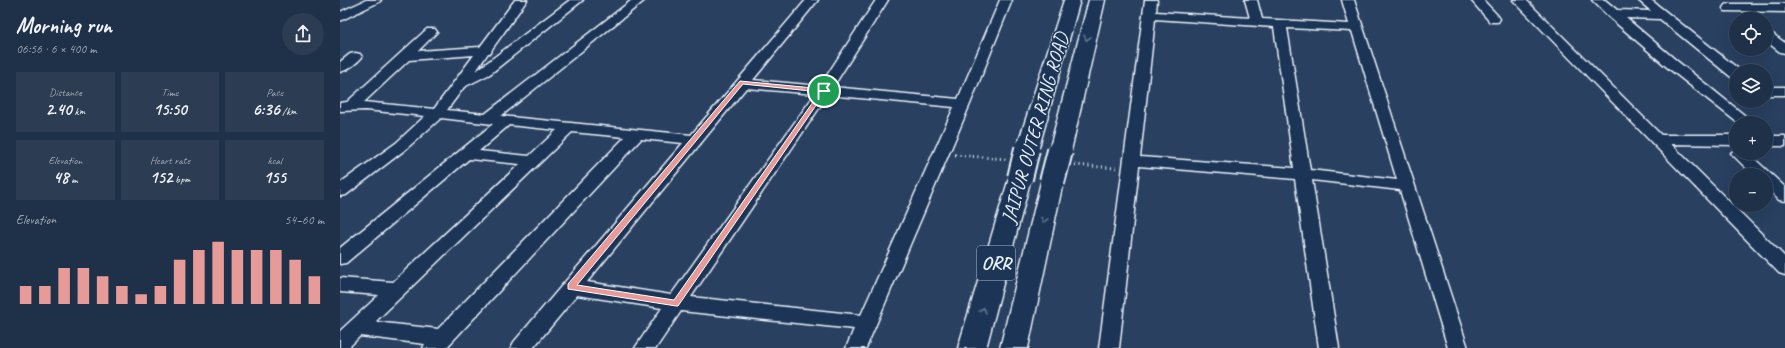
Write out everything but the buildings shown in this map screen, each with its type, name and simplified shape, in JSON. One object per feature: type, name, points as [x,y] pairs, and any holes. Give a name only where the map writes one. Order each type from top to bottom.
[{"type":"highway","name":"JAIPUR OUTER RING ROAD","points":[[972,348],[1028,148],[1072,0]]},
{"type":"highway","name":"JAIPUR OUTER RING ROAD","points":[[1014,348],[1052,182],[1097,0]]},
{"type":"street","points":[[340,17],[375,0]]},
{"type":"street","points":[[340,191],[401,146],[438,113],[486,50],[521,0]]},
{"type":"street","points":[[459,86],[485,71],[577,0]]},
{"type":"street","points":[[488,119],[638,0]]},
{"type":"street","points":[[521,348],[571,286],[812,0]]},
{"type":"street","points":[[645,348],[824,91],[882,0]]},
{"type":"street","points":[[856,348],[963,104],[1006,0]]},
{"type":"street","points":[[1251,0],[1257,23]]},
{"type":"street","points":[[1348,0],[1458,348]]},
{"type":"street","points":[[1477,0],[1494,19]]},
{"type":"street","points":[[1519,0],[1785,268]]},
{"type":"street","points":[[1598,0],[1695,83],[1738,116]]},
{"type":"street","points":[[1644,0],[1729,68]]},
{"type":"street","points":[[1718,0],[1734,12]]},
{"type":"street","points":[[1109,348],[1150,8],[1257,23],[1358,28]]},
{"type":"street","points":[[1729,8],[1785,8]]},
{"type":"street","points":[[1613,14],[1663,15]]},
{"type":"street","points":[[1280,24],[1329,348]]},
{"type":"street","points":[[345,106],[405,56],[431,32]]},
{"type":"street","points":[[497,34],[535,33]]},
{"type":"street","points":[[1773,40],[1785,49]]},
{"type":"street","points":[[405,56],[486,50]]},
{"type":"street","points":[[340,68],[355,57]]},
{"type":"street","points":[[742,83],[963,104]]},
{"type":"street","points":[[1773,91],[1785,92]]},
{"type":"street","points":[[345,106],[438,113],[694,140]]},
{"type":"street","points":[[340,258],[506,120]]},
{"type":"street","points":[[340,343],[399,289],[569,127]]},
{"type":"street","points":[[357,328],[438,343],[637,134]]},
{"type":"street","points":[[1656,139],[1729,140]]},
{"type":"street","points":[[1773,140],[1785,141]]},
{"type":"street","points":[[465,154],[534,161]]},
{"type":"street","points":[[1131,160],[1302,174],[1406,186]]},
{"type":"street","points":[[1746,160],[1755,168]]},
{"type":"street","points":[[1773,185],[1785,196]]},
{"type":"street","points":[[340,285],[399,289]]},
{"type":"street","points":[[571,286],[676,304],[867,323]]},
{"type":"route","points":[[742,83],[824,91],[676,304],[571,286],[742,83]]}]
